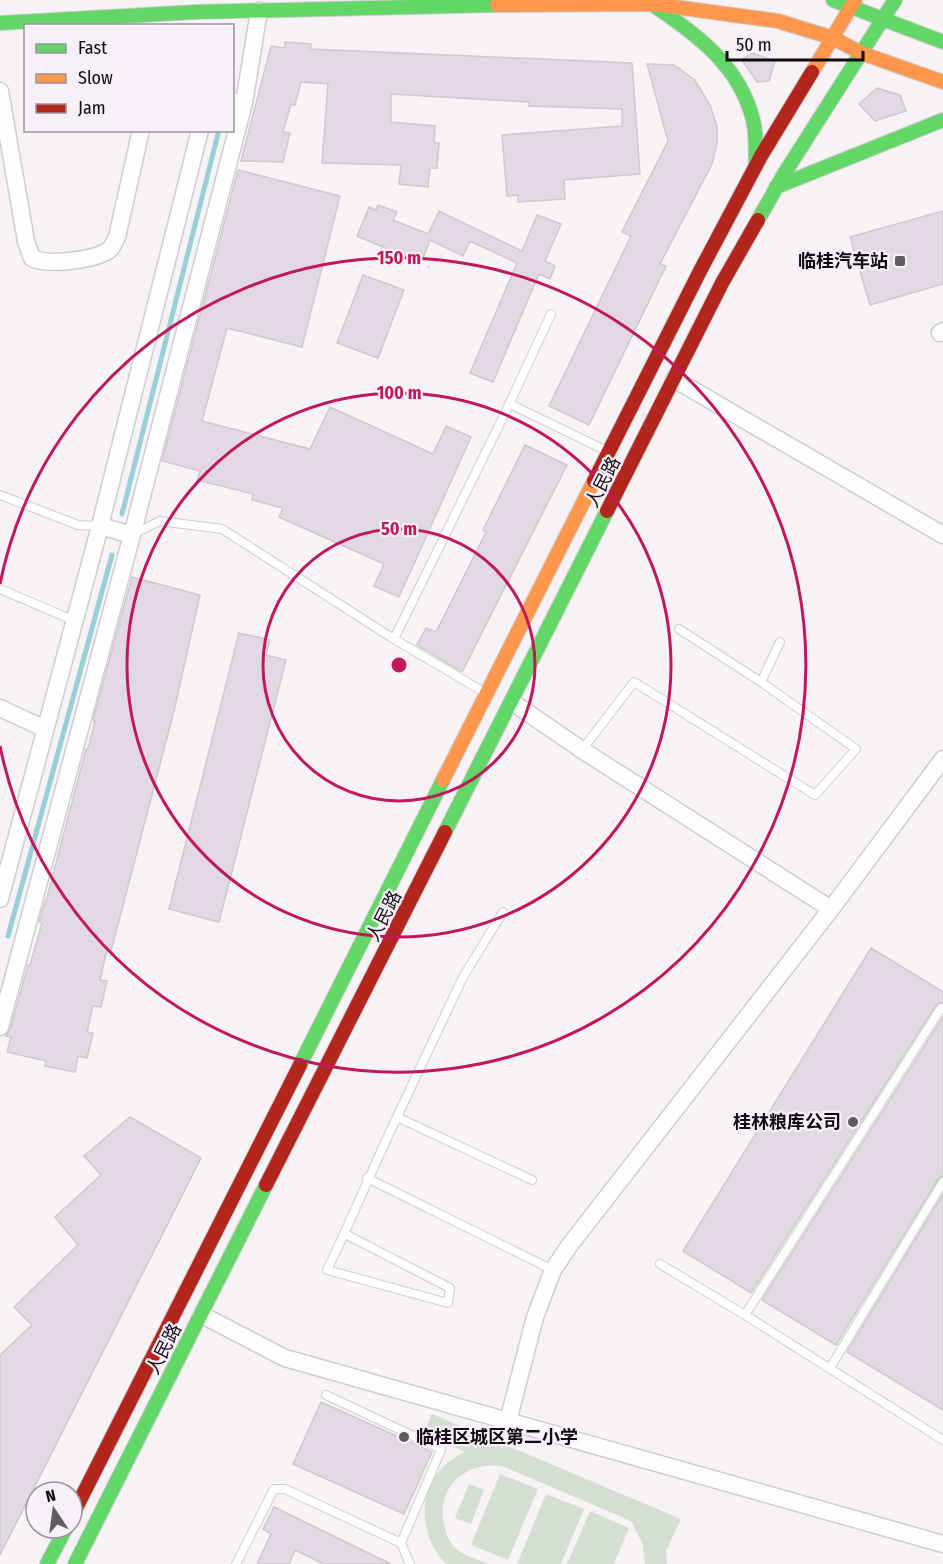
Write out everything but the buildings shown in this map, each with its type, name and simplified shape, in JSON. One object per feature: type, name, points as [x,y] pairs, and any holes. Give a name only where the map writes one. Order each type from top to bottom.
[{"type":"main road","points":[[832,0],[853,3],[883,19],[943,42]]},
{"type":"main road","name":"人民路","points":[[75,1564],[722,283],[776,187],[895,0]]},
{"type":"main road","points":[[0,23],[197,19],[259,11],[562,3],[653,4],[778,21],[833,38],[861,53],[943,82]]},
{"type":"main road","name":"人民路","points":[[84,1492],[700,272],[756,166],[853,3]]},
{"type":"main road","points":[[653,4],[695,34],[734,73],[746,97],[753,122],[756,166]]},
{"type":"main road","points":[[776,187],[943,120]]},
{"type":"main road","points":[[47,1564],[60,1540]]},
{"type":"street","points":[[234,118],[259,11]]},
{"type":"street","points":[[0,91],[26,241],[32,258],[39,262],[57,263],[103,254],[112,247],[117,237],[141,132]]},
{"type":"street","points":[[0,898],[5,857],[45,729],[75,621],[199,132]]},
{"type":"street","points":[[0,1028],[132,535],[231,132]]},
{"type":"street","points":[[674,379],[943,536]]},
{"type":"street","points":[[100,526],[132,535]]},
{"type":"street","points":[[512,702],[582,750],[831,909]]},
{"type":"street","points":[[0,708],[45,729]]},
{"type":"street","points":[[508,1421],[535,1317],[553,1270],[569,1246],[831,909],[943,759]]},
{"type":"street","points":[[0,957],[16,964]]},
{"type":"street","points":[[202,1315],[285,1358],[943,1544]]},
{"type":"lane","points":[[394,639],[510,404],[551,314]]},
{"type":"lane","points":[[510,404],[610,452]]},
{"type":"lane","points":[[0,495],[78,525],[100,526]]},
{"type":"lane","points":[[132,535],[160,521],[222,530],[394,639],[487,694]]},
{"type":"lane","points":[[0,589],[75,621]]},
{"type":"lane","points":[[582,750],[634,682],[815,795],[856,749],[761,682],[679,629]]},
{"type":"lane","points":[[761,682],[780,642]]},
{"type":"lane","points":[[345,1234],[450,1288],[448,1303],[327,1270],[345,1234],[367,1178],[463,977],[503,912]]},
{"type":"lane","points":[[745,1315],[941,1008],[943,1010]]},
{"type":"lane","points":[[397,1117],[532,1180]]},
{"type":"lane","points":[[367,1178],[553,1270]]},
{"type":"lane","points":[[830,1368],[943,1182]]},
{"type":"lane","points":[[660,1264],[943,1440]]},
{"type":"lane","points":[[326,1395],[441,1450],[401,1543]]},
{"type":"lane","points":[[236,1564],[274,1489],[285,1489],[401,1543],[410,1564]]},
{"type":"green space","points":[[432,1414],[681,1519],[666,1551],[667,1564],[645,1564],[643,1545],[631,1521],[502,1466],[490,1466],[468,1472],[451,1485],[443,1506],[443,1519],[447,1535],[456,1549],[490,1564],[447,1564],[432,1544],[427,1532],[425,1506],[427,1494],[439,1471],[451,1460],[465,1452],[424,1433]]},
{"type":"green space","points":[[500,1474],[538,1489],[508,1560],[471,1545]]},
{"type":"green space","points":[[469,1484],[484,1490],[471,1524],[455,1518]]},
{"type":"green space","points":[[546,1494],[584,1509],[561,1564],[517,1564]]},
{"type":"green space","points":[[590,1511],[629,1528],[614,1564],[567,1564]]},
{"type":"waterway","points":[[122,514],[218,132]]},
{"type":"waterway","points":[[8,936],[112,555]]},
{"type":"traffic: fast","points":[[833,0],[943,42]]},
{"type":"traffic: fast","points":[[758,220],[784,174],[895,0]]},
{"type":"traffic: fast","points":[[0,23],[196,12],[497,5]]},
{"type":"traffic: fast","points":[[656,7],[716,54],[738,84],[747,101],[754,126],[756,166]]},
{"type":"traffic: fast","points":[[776,187],[943,120]]},
{"type":"traffic: fast","points":[[445,832],[607,511]]},
{"type":"traffic: fast","points":[[300,1065],[443,780]]},
{"type":"traffic: fast","points":[[75,1564],[266,1185]]},
{"type":"traffic: fast","points":[[47,1564],[60,1540]]},
{"type":"traffic: slow","points":[[812,72],[855,0]]},
{"type":"traffic: slow","points":[[497,5],[653,4],[778,21],[833,38],[861,53],[943,82]]},
{"type":"traffic: slow","points":[[443,780],[594,481]]},
{"type":"traffic: jam","points":[[594,481],[761,156],[812,72]]},
{"type":"traffic: jam","points":[[607,511],[722,283],[758,220]]},
{"type":"traffic: jam","points":[[266,1185],[445,832]]},
{"type":"traffic: jam","points":[[84,1492],[300,1065]]},
{"type":"place","name":"临桂汽车站","points":[[900,261]]},
{"type":"place","name":"桂林粮库公司","points":[[853,1122]]},
{"type":"place","name":"临桂区城区第二小学","points":[[404,1437]]}]
